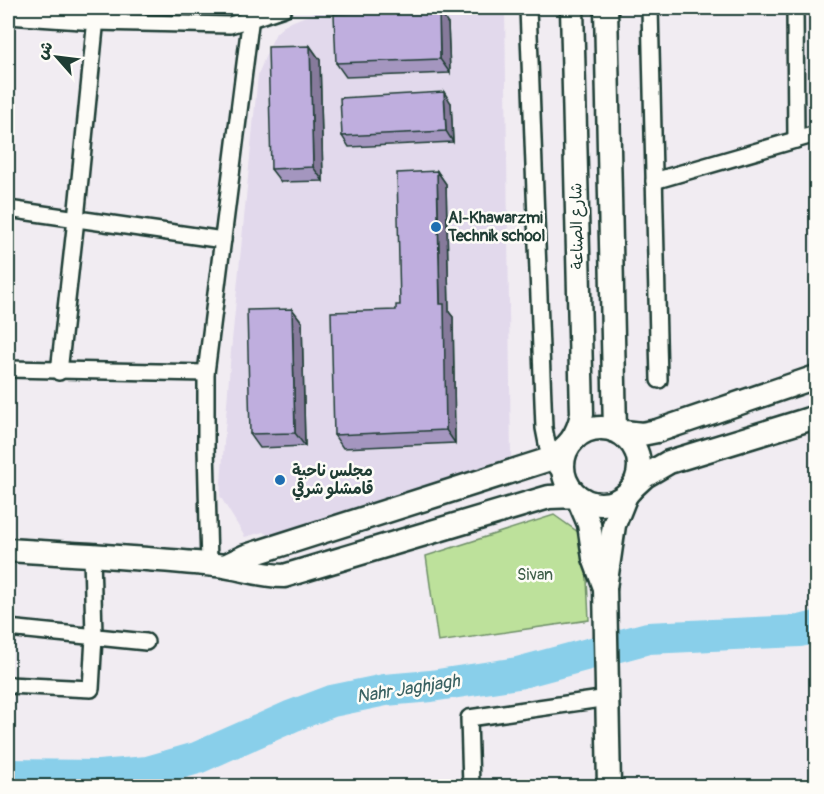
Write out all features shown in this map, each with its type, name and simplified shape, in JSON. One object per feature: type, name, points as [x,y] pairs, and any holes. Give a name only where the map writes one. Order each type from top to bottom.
[{"type":"street","points":[[8,16],[96,15],[230,25],[251,14],[284,8]]},
{"type":"street","points":[[528,8],[544,428],[557,467],[577,496],[589,524],[594,558],[605,588]]},
{"type":"street","name":"شارع الصناعة","points":[[572,8],[582,414],[572,442]]},
{"type":"street","points":[[606,8],[615,431]]},
{"type":"street","points":[[650,8],[659,380]]},
{"type":"street","points":[[795,8],[796,140]]},
{"type":"street","points":[[217,565],[206,447],[206,373],[251,14]]},
{"type":"street","points":[[59,372],[96,15]]},
{"type":"street","points":[[654,181],[816,134]]},
{"type":"street","points":[[8,209],[223,240]]},
{"type":"street","points":[[8,369],[59,372],[206,373]]},
{"type":"street","points":[[217,565],[557,467],[572,442],[581,434],[592,430],[604,428],[633,434],[657,431],[816,377]]},
{"type":"street","points":[[8,550],[92,554],[217,565],[265,576],[284,576],[549,497],[577,496],[593,504],[616,501],[645,476],[669,462],[816,417]]},
{"type":"street","points":[[609,786],[605,588],[614,525],[638,475],[638,457],[630,441],[615,431]]},
{"type":"street","points":[[8,685],[91,689],[94,637],[92,554]]},
{"type":"street","points":[[8,628],[146,642]]},
{"type":"street","points":[[471,786],[469,717],[608,691]]},
{"type":"shaded area","points":[[326,8],[505,8],[511,457],[272,537],[263,532],[245,537],[220,496],[231,351],[258,75],[276,33],[286,24]]},
{"type":"green space","name":"Sivan","points":[[554,515],[585,537],[589,620],[438,642],[426,556]]},
{"type":"building","points":[[439,10],[440,59],[336,63],[334,14]]},
{"type":"building","points":[[310,46],[313,167],[271,169],[268,47]]},
{"type":"building","points":[[444,92],[446,131],[342,136],[340,98]]},
{"type":"building","points":[[437,171],[440,304],[444,304],[446,430],[334,435],[331,312],[396,310],[396,305],[400,305],[397,173]]},
{"type":"building","points":[[292,309],[295,433],[250,434],[247,310]]},
{"type":"waterway","name":"Nahr Jaghjagh","points":[[8,775],[99,776],[148,772],[197,758],[332,701],[385,690],[431,686],[518,673],[648,638],[800,631],[816,627]]},
{"type":"place","name":"Al-Khawarzmi Technik school","points":[[436,227]]},
{"type":"place","name":"مجلس ناحية قامشلو شرقي","points":[[280,480]]}]
